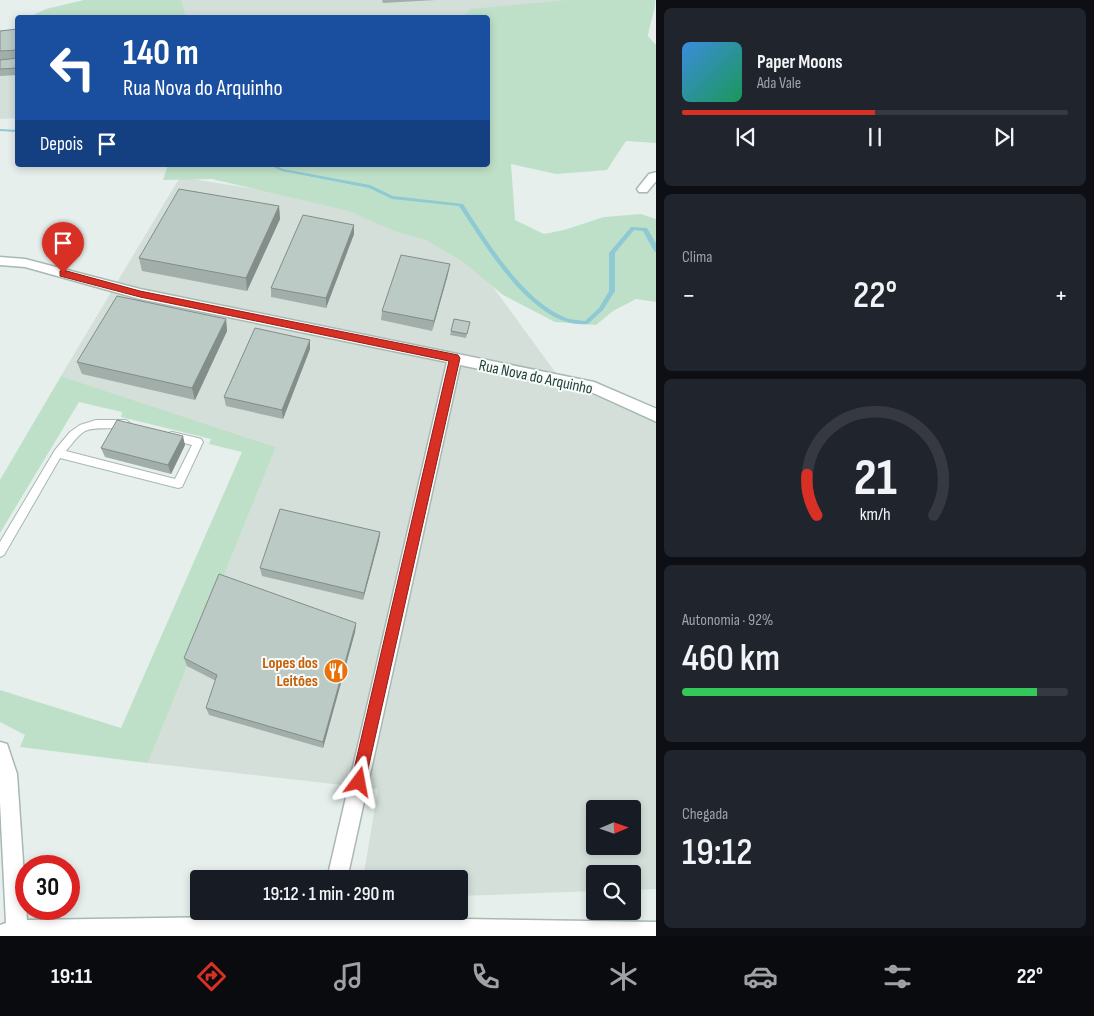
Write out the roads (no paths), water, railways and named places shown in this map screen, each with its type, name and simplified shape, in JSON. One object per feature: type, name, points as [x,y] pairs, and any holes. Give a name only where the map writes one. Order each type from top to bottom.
[{"type":"street","points":[[643,189],[653,176],[656,176]]},
{"type":"street","name":"Rua Nova do Arquinho","points":[[0,261],[25,263],[140,294],[594,387],[656,416]]},
{"type":"street","points":[[339,870],[455,358]]},
{"type":"street","points":[[0,751],[8,774],[8,933],[205,932],[319,920]]},
{"type":"street","points":[[353,920],[656,932]]},
{"type":"lane","points":[[0,552],[58,454],[73,434],[83,428],[113,423],[140,428]]},
{"type":"lane","points":[[58,454],[178,484],[198,442],[159,432]]},
{"type":"waterway","points":[[0,130],[15,131]]},
{"type":"waterway","points":[[275,167],[282,170],[370,187],[392,197],[461,205],[493,253],[518,284],[547,310],[569,321],[586,323],[601,309],[612,291],[612,253],[633,228],[645,229],[656,249]]},
{"type":"place","name":"Lopes dos Leitões","points":[[336,671]]}]
